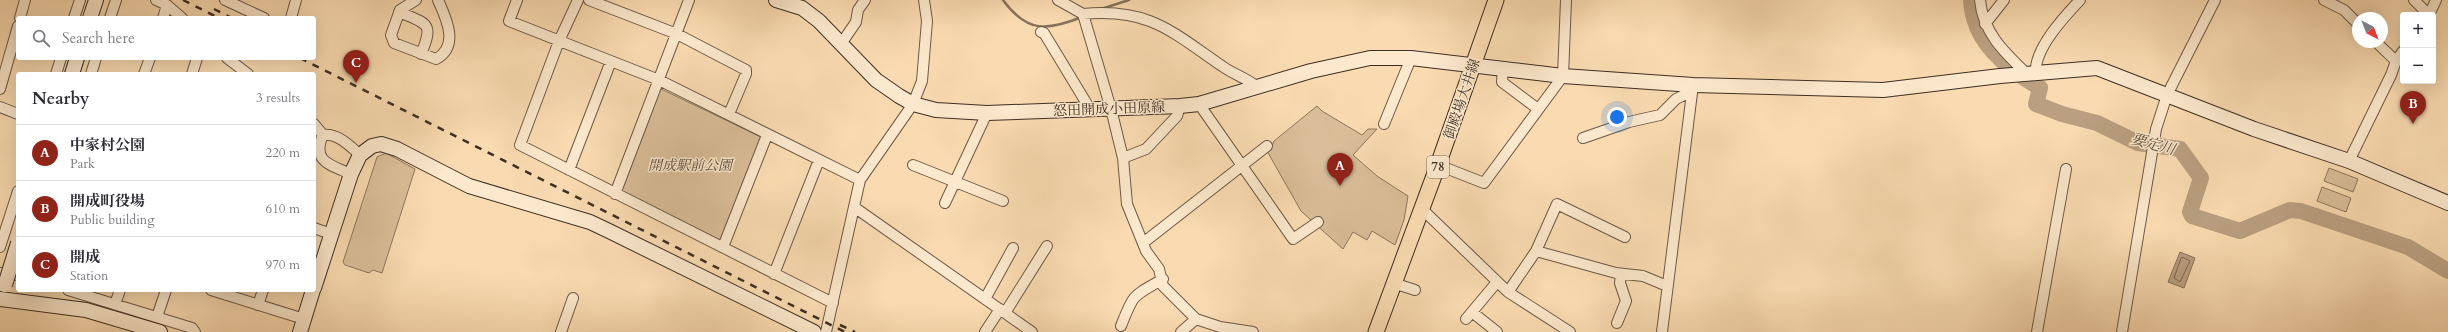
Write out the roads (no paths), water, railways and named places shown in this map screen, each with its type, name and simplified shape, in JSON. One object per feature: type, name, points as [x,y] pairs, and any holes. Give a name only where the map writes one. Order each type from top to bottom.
[{"type":"main road","name":"御殿場大井線","points":[[1376,332],[1438,165],[1496,0]]},
{"type":"street","points":[[21,16],[25,0]]},
{"type":"street","points":[[75,16],[80,0]]},
{"type":"street","points":[[91,16],[96,0]]},
{"type":"street","points":[[111,16],[116,0]]},
{"type":"street","points":[[156,0],[167,5],[180,16]]},
{"type":"street","points":[[225,0],[246,5],[261,16]]},
{"type":"street","points":[[292,16],[296,0]]},
{"type":"street","points":[[416,0],[406,5],[399,12],[391,35],[391,40],[432,59],[441,56],[450,38],[450,30],[438,0]]},
{"type":"street","points":[[517,0],[509,21],[659,80],[860,180]]},
{"type":"street","points":[[578,0],[559,41],[520,145],[833,303]]},
{"type":"street","points":[[589,0],[677,34],[746,70],[746,74],[729,114]]},
{"type":"street","points":[[615,194],[689,0]]},
{"type":"street","name":"怒田開成小田原線","points":[[776,0],[804,4],[876,80],[913,104],[936,110],[987,112],[1090,110],[1199,104],[1311,71],[1370,58],[1410,58],[1563,76],[1692,88],[1883,90],[2000,76],[2032,75],[2098,68],[2254,129],[2349,161],[2448,203]]},
{"type":"street","points":[[841,44],[856,22],[858,10],[865,0]]},
{"type":"street","points":[[826,332],[860,180],[913,104],[922,81],[927,21],[922,0]]},
{"type":"street","points":[[1058,0],[1083,14],[1098,12],[1141,17],[1158,23],[1224,67],[1256,86]]},
{"type":"street","points":[[1438,165],[1484,183],[1563,76],[1566,0]]},
{"type":"street","points":[[1980,0],[1981,14],[1985,24],[2001,49],[2032,75],[2035,64],[2051,34],[2080,0]]},
{"type":"street","points":[[1985,24],[2004,0]]},
{"type":"street","points":[[2122,332],[2154,145],[2167,95],[2215,0]]},
{"type":"street","points":[[2324,0],[2344,10],[2352,18]]},
{"type":"street","points":[[2414,0],[2426,12]]},
{"type":"street","points":[[2430,12],[2436,0]]},
{"type":"street","points":[[163,16],[167,5]]},
{"type":"street","points":[[399,12],[422,21],[428,28],[428,37],[421,54]]},
{"type":"street","points":[[1083,14],[1111,109],[1123,158],[1127,204],[1143,243],[1159,269],[1163,279],[1163,286],[1196,319],[1220,327],[1253,332]]},
{"type":"street","points":[[1041,32],[1044,33],[1090,110]]},
{"type":"street","points":[[0,89],[16,33]]},
{"type":"street","points":[[2382,48],[2396,61]]},
{"type":"street","points":[[2349,161],[2400,55]]},
{"type":"street","points":[[1384,124],[1410,58]]},
{"type":"street","points":[[57,72],[60,60]]},
{"type":"street","points":[[73,72],[76,60]]},
{"type":"street","points":[[92,72],[95,60]]},
{"type":"street","points":[[145,72],[149,60]]},
{"type":"street","points":[[193,72],[196,60]]},
{"type":"street","points":[[228,60],[236,70]]},
{"type":"street","points":[[569,170],[611,61]]},
{"type":"street","points":[[1503,69],[1502,82],[1538,109]]},
{"type":"street","points":[[1583,138],[1629,122],[1660,115],[1692,88]]},
{"type":"street","points":[[1662,332],[1692,88]]},
{"type":"street","points":[[1199,104],[1293,239],[1318,222]]},
{"type":"street","points":[[1123,158],[1146,149],[1177,116],[1180,106]]},
{"type":"street","points":[[0,107],[16,113]]},
{"type":"street","points":[[945,203],[987,112]]},
{"type":"street","points":[[316,126],[323,135]]},
{"type":"street","points":[[323,135],[328,134],[342,140],[360,155]]},
{"type":"street","points":[[323,135],[319,145],[319,154],[326,162],[351,174]]},
{"type":"street","points":[[723,248],[767,135]]},
{"type":"street","points":[[316,283],[351,174],[360,155],[372,146],[382,144],[469,186],[590,222],[814,332]]},
{"type":"street","points":[[1143,243],[1267,146]]},
{"type":"street","points":[[774,274],[819,160]]},
{"type":"street","points":[[913,165],[1003,202]]},
{"type":"street","points":[[2037,332],[2066,169]]},
{"type":"street","points":[[0,247],[16,198]]},
{"type":"street","points":[[1508,292],[1536,251],[1557,204],[1625,237]]},
{"type":"street","points":[[854,207],[1032,332]]},
{"type":"street","points":[[1422,209],[1508,292],[1570,332]]},
{"type":"street","points":[[316,229],[331,234]]},
{"type":"street","points":[[986,332],[1047,246]]},
{"type":"street","points":[[16,248],[2,279],[0,299],[86,310],[160,332]]},
{"type":"street","points":[[985,299],[1013,248]]},
{"type":"street","points":[[1536,251],[1621,274],[1643,276],[1668,286]]},
{"type":"street","points":[[1617,324],[1626,301],[1620,283],[1621,274]]},
{"type":"street","points":[[2,279],[16,276]]},
{"type":"street","points":[[1121,326],[1132,298],[1138,292],[1163,279]]},
{"type":"street","points":[[1497,282],[1469,316],[1497,332]]},
{"type":"street","points":[[1393,283],[1415,290]]},
{"type":"street","points":[[76,292],[192,328],[195,332]]},
{"type":"street","points":[[116,304],[119,292]]},
{"type":"street","points":[[157,317],[165,292]]},
{"type":"street","points":[[218,292],[258,305],[302,326],[313,292]]},
{"type":"street","points":[[258,305],[262,292]]},
{"type":"street","points":[[561,332],[572,298]]},
{"type":"street","points":[[1181,332],[1196,319]]},
{"type":"water","points":[[2180,252],[2195,258],[2184,288],[2168,282]]},
{"type":"waterway","points":[[1003,0],[1021,19],[1029,24],[1038,26],[1058,25],[1082,17]]},
{"type":"waterway","points":[[1101,9],[1129,0]]},
{"type":"waterway","name":"要定川","points":[[1971,0],[1973,15],[1978,29],[1985,41],[2015,72],[2040,88],[2036,104],[2062,114],[2097,123],[2138,143],[2180,149],[2201,178],[2190,212],[2192,216],[2240,231],[2290,210],[2301,211],[2408,247],[2448,271]]},
{"type":"railway","points":[[183,0],[215,16]]},
{"type":"railway","points":[[214,9],[228,16]]},
{"type":"railway","points":[[304,60],[845,332]]},
{"type":"railway","points":[[840,325],[855,332]]},
{"type":"place","name":"開成","points":[[356,83]]},
{"type":"place","name":"開成町役場","points":[[2413,124]]},
{"type":"place","name":"中家村公園","points":[[1340,186]]},
{"type":"park label","name":"開成駅前公園","points":[[690,165]]}]
